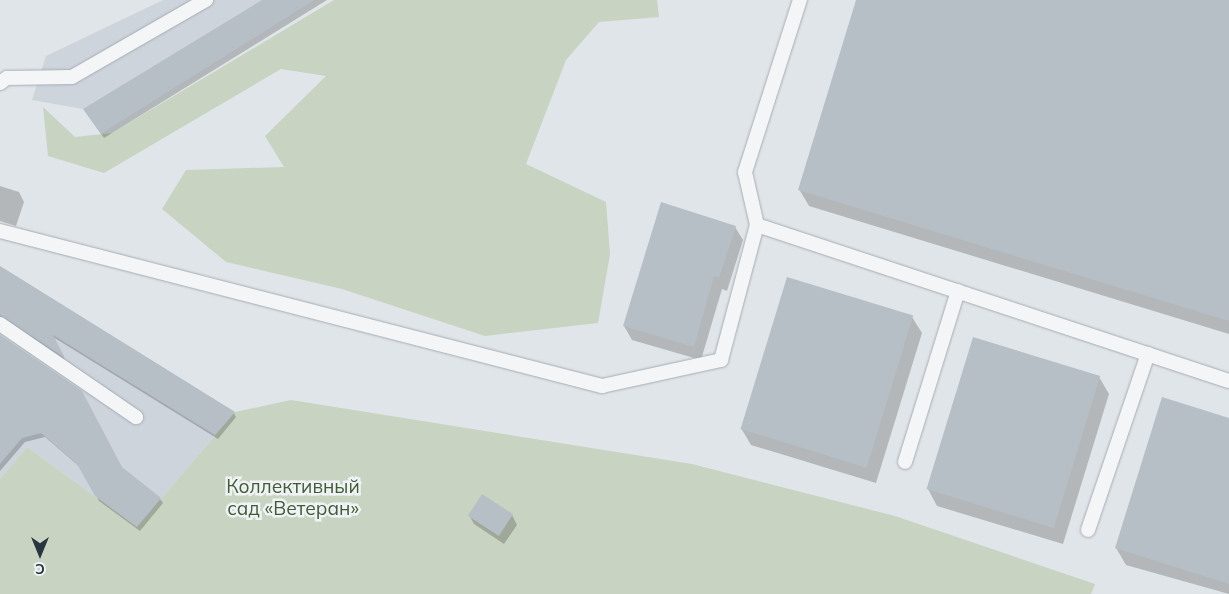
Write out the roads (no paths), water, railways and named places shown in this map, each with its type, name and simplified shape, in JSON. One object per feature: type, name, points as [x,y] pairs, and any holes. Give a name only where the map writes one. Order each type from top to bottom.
[{"type":"lane","points":[[0,83],[7,78],[72,77],[206,0]]},
{"type":"lane","points":[[0,231],[602,386],[721,360],[757,225],[745,172],[800,0]]},
{"type":"lane","points":[[757,225],[1229,381]]},
{"type":"lane","points":[[905,462],[958,291]]},
{"type":"lane","points":[[0,324],[136,417]]},
{"type":"lane","points":[[1088,530],[1148,354]]},
{"type":"park label","name":"Коллективный сад «Ветеран»","points":[[293,498]]}]
